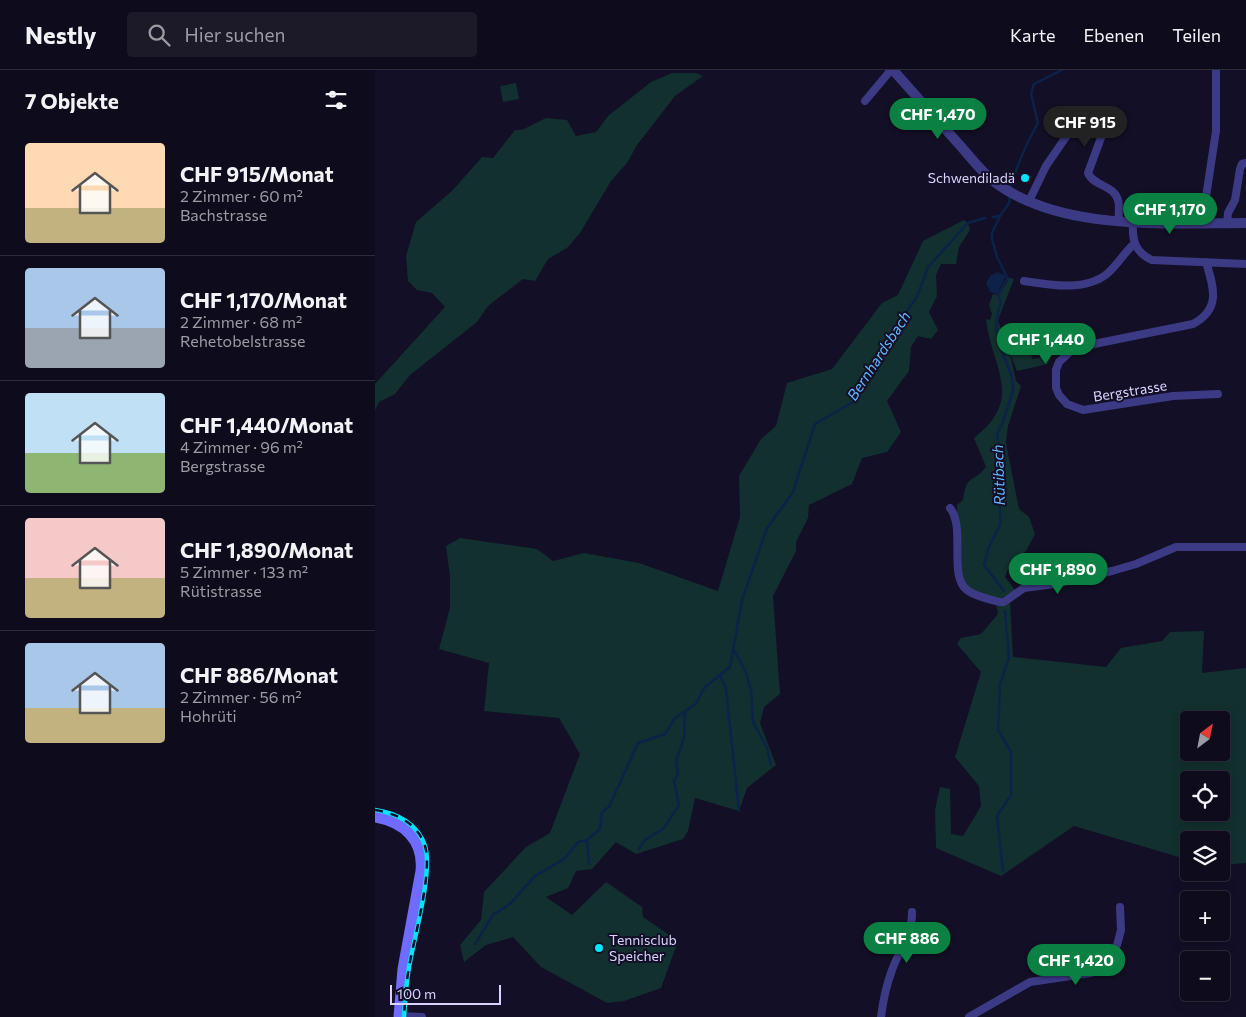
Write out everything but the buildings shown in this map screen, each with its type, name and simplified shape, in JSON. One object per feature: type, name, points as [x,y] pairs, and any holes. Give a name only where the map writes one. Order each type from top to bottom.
[{"type":"main road","points":[[375,817],[387,819],[405,828],[416,841],[421,856],[420,877],[403,969],[399,1016]]},
{"type":"street","points":[[865,101],[892,70],[985,173],[1010,192],[1029,201],[1084,217],[1119,221],[1246,223]]},
{"type":"street","points":[[1202,223],[1215,131],[1216,70]]},
{"type":"street","points":[[1029,201],[1047,166],[1070,131],[1097,131],[1102,135],[1088,173],[1090,178],[1115,194],[1118,200],[1119,221]]},
{"type":"street","points":[[1227,223],[1228,213],[1235,200],[1240,169],[1242,164],[1246,163]]},
{"type":"street","points":[[1133,222],[1134,244],[1142,254],[1152,260],[1246,264]]},
{"type":"street","points":[[1024,281],[1051,286],[1091,282],[1106,274],[1134,244]]},
{"type":"street","name":"Bergstrasse","points":[[1206,262],[1214,291],[1210,307],[1202,319],[1193,324],[1074,348],[1059,362],[1055,379],[1059,395],[1067,404],[1083,410],[1173,396],[1217,394]]},
{"type":"street","points":[[950,508],[956,519],[959,573],[965,589],[974,595],[1000,602],[1004,602],[1023,588],[1054,584],[1112,571],[1136,564],[1176,547],[1246,547]]},
{"type":"street","points":[[969,1017],[1030,982],[1091,973],[1106,964],[1117,945],[1121,930],[1120,907]]},
{"type":"street","points":[[881,1017],[883,998],[892,970],[912,928],[912,912]]},
{"type":"street","points":[[399,1016],[422,1017]]},
{"type":"green space","points":[[672,73],[696,73],[703,76],[675,96],[637,145],[627,163],[611,181],[580,233],[567,248],[548,259],[535,281],[523,279],[488,306],[477,322],[410,375],[395,394],[379,402],[375,410],[375,384],[445,307],[432,293],[417,290],[408,281],[406,256],[416,222],[453,190],[482,157],[493,158],[515,130],[522,130],[546,118],[567,120],[576,136],[596,132],[608,116],[651,82]]},
{"type":"green space","points":[[516,83],[519,99],[503,102],[500,86]]},
{"type":"green space","points":[[964,220],[968,223],[970,230],[959,247],[956,264],[941,264],[936,275],[937,296],[929,312],[938,330],[931,339],[918,336],[911,347],[909,371],[887,401],[901,432],[887,452],[862,458],[852,484],[809,505],[808,518],[796,542],[796,551],[773,596],[780,694],[764,707],[760,723],[776,765],[747,788],[739,811],[695,798],[688,831],[683,839],[636,854],[616,842],[592,869],[576,871],[568,888],[546,897],[572,915],[606,882],[642,907],[643,917],[678,941],[661,988],[624,1001],[607,1003],[541,967],[513,937],[486,945],[464,962],[460,945],[481,920],[484,892],[526,847],[550,833],[580,754],[559,718],[484,711],[489,663],[439,649],[450,608],[450,576],[446,546],[460,538],[537,549],[553,561],[584,553],[639,563],[718,591],[740,517],[739,476],[761,439],[776,426],[787,383],[832,369],[882,303],[898,295],[923,241]]},
{"type":"green space","points":[[1007,277],[1014,279],[998,320],[1002,332],[1023,328],[1028,333],[1032,359],[1051,356],[1048,364],[1017,371],[1012,358],[1003,348],[1011,358],[1016,381],[1021,386],[1008,426],[1006,443],[1019,509],[1029,517],[1035,534],[1026,551],[1008,569],[1005,577],[1015,590],[1005,597],[999,598],[978,594],[968,588],[963,580],[958,551],[957,505],[963,500],[966,485],[986,467],[974,438],[989,423],[998,410],[1002,396],[1001,382],[986,319],[990,320],[992,314],[989,305],[993,294],[997,295]]},
{"type":"green space","points":[[1010,602],[1013,657],[1106,667],[1121,648],[1162,641],[1170,632],[1204,631],[1202,673],[1246,668],[1246,863],[1230,864],[1230,831],[1180,831],[1180,857],[1074,826],[1001,876],[936,848],[935,810],[940,787],[950,789],[951,834],[963,836],[981,806],[979,786],[955,757],[981,672],[957,644],[961,638],[981,634],[998,614],[996,604]]},
{"type":"water","points":[[997,272],[1006,276],[997,294],[990,292],[986,283],[990,276]]},
{"type":"waterway","name":"Bernhardsbach","points":[[1010,189],[1022,155],[1038,123],[1031,94],[1034,84],[1062,70]]},
{"type":"waterway","name":"Bernhardsbach","points":[[993,217],[1000,216],[1009,203],[1010,194]]},
{"type":"waterway","name":"Rütibach","points":[[1000,216],[992,233],[992,239],[997,257],[1008,279],[998,295],[1001,302],[996,328],[1012,377],[1013,391],[997,434],[1001,459],[998,489],[1001,523],[988,549],[984,565],[1004,591]]},
{"type":"waterway","name":"Bernhardsbach","points":[[475,944],[493,915],[511,903],[535,876],[564,859],[578,842],[587,840],[600,829],[602,812],[609,807],[638,743],[665,734],[675,718],[696,704],[704,688],[730,667],[742,600],[767,528],[793,492],[815,424],[853,402],[895,327],[917,297],[928,267],[968,223],[985,218]]},
{"type":"waterway","name":"Rütibach","points":[[1003,871],[997,816],[1011,795],[1011,752],[998,730],[1000,685],[1009,657],[1005,611]]},
{"type":"waterway","points":[[734,650],[746,672],[751,691],[753,722],[767,748],[771,765]]},
{"type":"waterway","points":[[720,675],[726,689],[739,811]]},
{"type":"waterway","points":[[639,849],[645,840],[664,828],[679,805],[674,781],[678,774],[676,761],[684,738],[685,713]]},
{"type":"waterway","points":[[587,840],[589,864]]},
{"type":"railway","points":[[375,810],[399,817],[412,826],[422,838],[427,857],[425,888],[408,973],[404,1017]]},
{"type":"place","name":"Schwendiladä","points":[[1025,178]]},
{"type":"place","name":"Tennisclub Speicher","points":[[599,948]]}]
